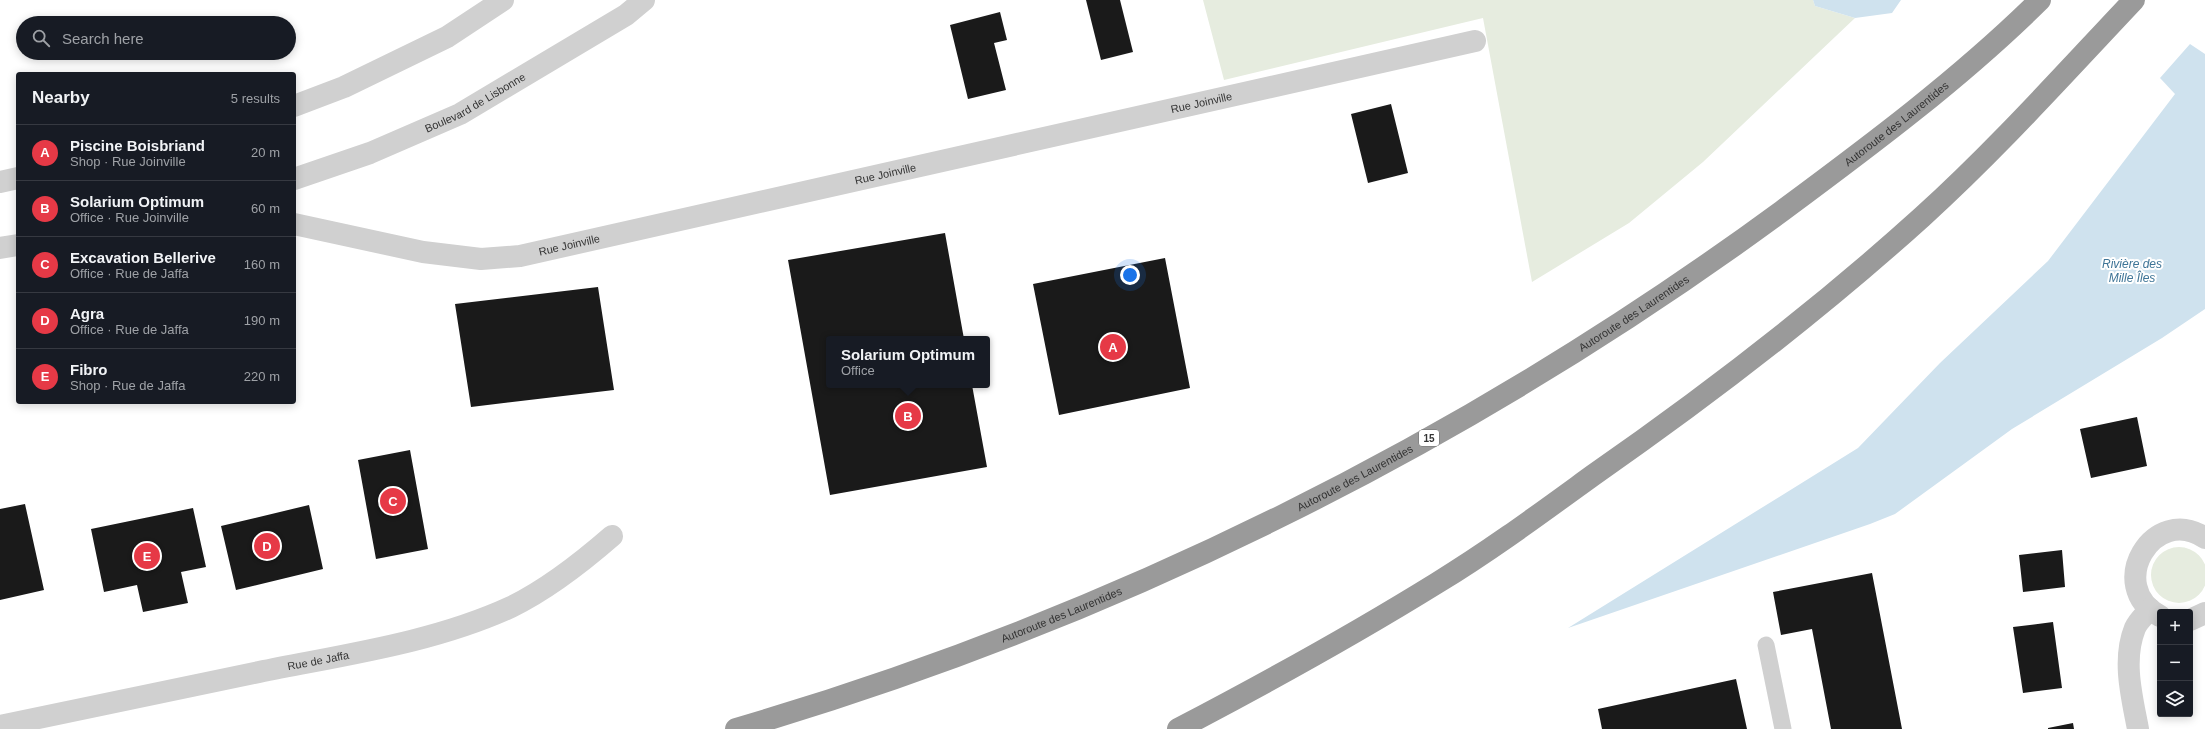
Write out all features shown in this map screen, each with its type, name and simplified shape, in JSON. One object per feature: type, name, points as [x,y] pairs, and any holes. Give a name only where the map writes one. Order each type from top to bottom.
[{"type":"highway","name":"Autoroute des Laurentides","points":[[736,729],[908,674],[1060,617],[1120,592],[1214,550],[1326,495],[1474,413],[1641,310],[1762,226],[1926,100],[1984,52],[2040,0]]},
{"type":"highway","points":[[1178,729],[1319,652],[1438,582],[1569,493],[1731,375],[1847,282],[1924,215],[2006,134],[2134,0]]},
{"type":"street","points":[[296,105],[344,87],[447,37],[503,0]]},
{"type":"street","name":"Boulevard de Lisbonne","points":[[296,178],[370,153],[460,114],[626,15],[644,0]]},
{"type":"street","name":"Rue Joinville","points":[[296,224],[423,252],[481,259],[520,256],[1475,41]]},
{"type":"street","points":[[0,182],[16,178]]},
{"type":"street","points":[[0,248],[16,245]]},
{"type":"street","points":[[2138,729],[2130,687],[2129,660],[2135,628],[2155,612],[2138,590],[2135,575],[2138,559],[2147,545],[2160,534],[2177,530],[2194,532],[2205,538]]},
{"type":"street","name":"Rue de Jaffa","points":[[0,726],[348,654],[470,624],[512,606],[537,592],[588,557],[612,536]]},
{"type":"street","points":[[2193,619],[2205,613]]},
{"type":"lane","points":[[1766,644],[1783,729]]},
{"type":"shaded area","points":[[1203,0],[1813,0],[1815,6],[1855,18],[1703,162],[1629,223],[1532,282],[1483,18],[1224,80]]},
{"type":"shaded area","points":[[2179,547],[2190,549],[2199,555],[2205,564],[2205,586],[2199,595],[2190,601],[2179,603],[2168,601],[2159,595],[2153,586],[2151,575],[2153,564],[2159,555],[2168,549]]},
{"type":"water","points":[[1813,0],[1901,0],[1892,13],[1855,18],[1815,6]]},
{"type":"water","name":"Rivière des Mille Îles","points":[[2190,44],[2205,54],[2205,309],[2162,338],[2012,429],[1895,514],[1870,524],[1568,628],[1858,448],[1940,363],[2048,261],[2175,94],[2160,78]]},
{"type":"building","points":[[1086,0],[1120,0],[1133,52],[1101,60]]},
{"type":"building","points":[[1000,12],[1007,40],[994,43],[1006,90],[968,99],[950,25]]},
{"type":"building","points":[[1391,104],[1408,173],[1368,183],[1351,114]]},
{"type":"building","points":[[945,233],[963,336],[826,336],[826,388],[973,388],[987,467],[830,495],[788,260]]},
{"type":"building","points":[[1165,258],[1190,388],[1059,415],[1033,284]]},
{"type":"building","points":[[598,287],[614,390],[471,407],[455,304]]},
{"type":"building","points":[[2137,417],[2147,466],[2091,478],[2080,429]]},
{"type":"building","points":[[410,450],[428,549],[376,559],[358,460]]},
{"type":"building","points":[[25,504],[44,590],[0,600],[0,509]]},
{"type":"building","points":[[309,505],[323,569],[236,590],[221,526]]},
{"type":"building","points":[[193,508],[206,567],[181,572],[188,603],[143,612],[137,585],[104,592],[91,529]]},
{"type":"building","points":[[2062,550],[2065,587],[2023,592],[2019,555]]},
{"type":"building","points":[[1872,573],[1902,729],[1831,729],[1812,629],[1781,635],[1773,592]]},
{"type":"building","points":[[2053,622],[2062,688],[2023,693],[2013,627]]},
{"type":"building","points":[[1736,679],[1747,729],[1602,729],[1598,709]]},
{"type":"building","points":[[2073,723],[2074,729],[2048,729],[2048,728]]},
{"type":"place","name":"Piscine Boisbriand","points":[[1113,347]]},
{"type":"place","name":"Solarium Optimum","points":[[908,416]]},
{"type":"place","name":"Excavation Bellerive","points":[[393,501]]},
{"type":"place","name":"Agra","points":[[267,546]]},
{"type":"place","name":"Fibro","points":[[147,556]]}]
